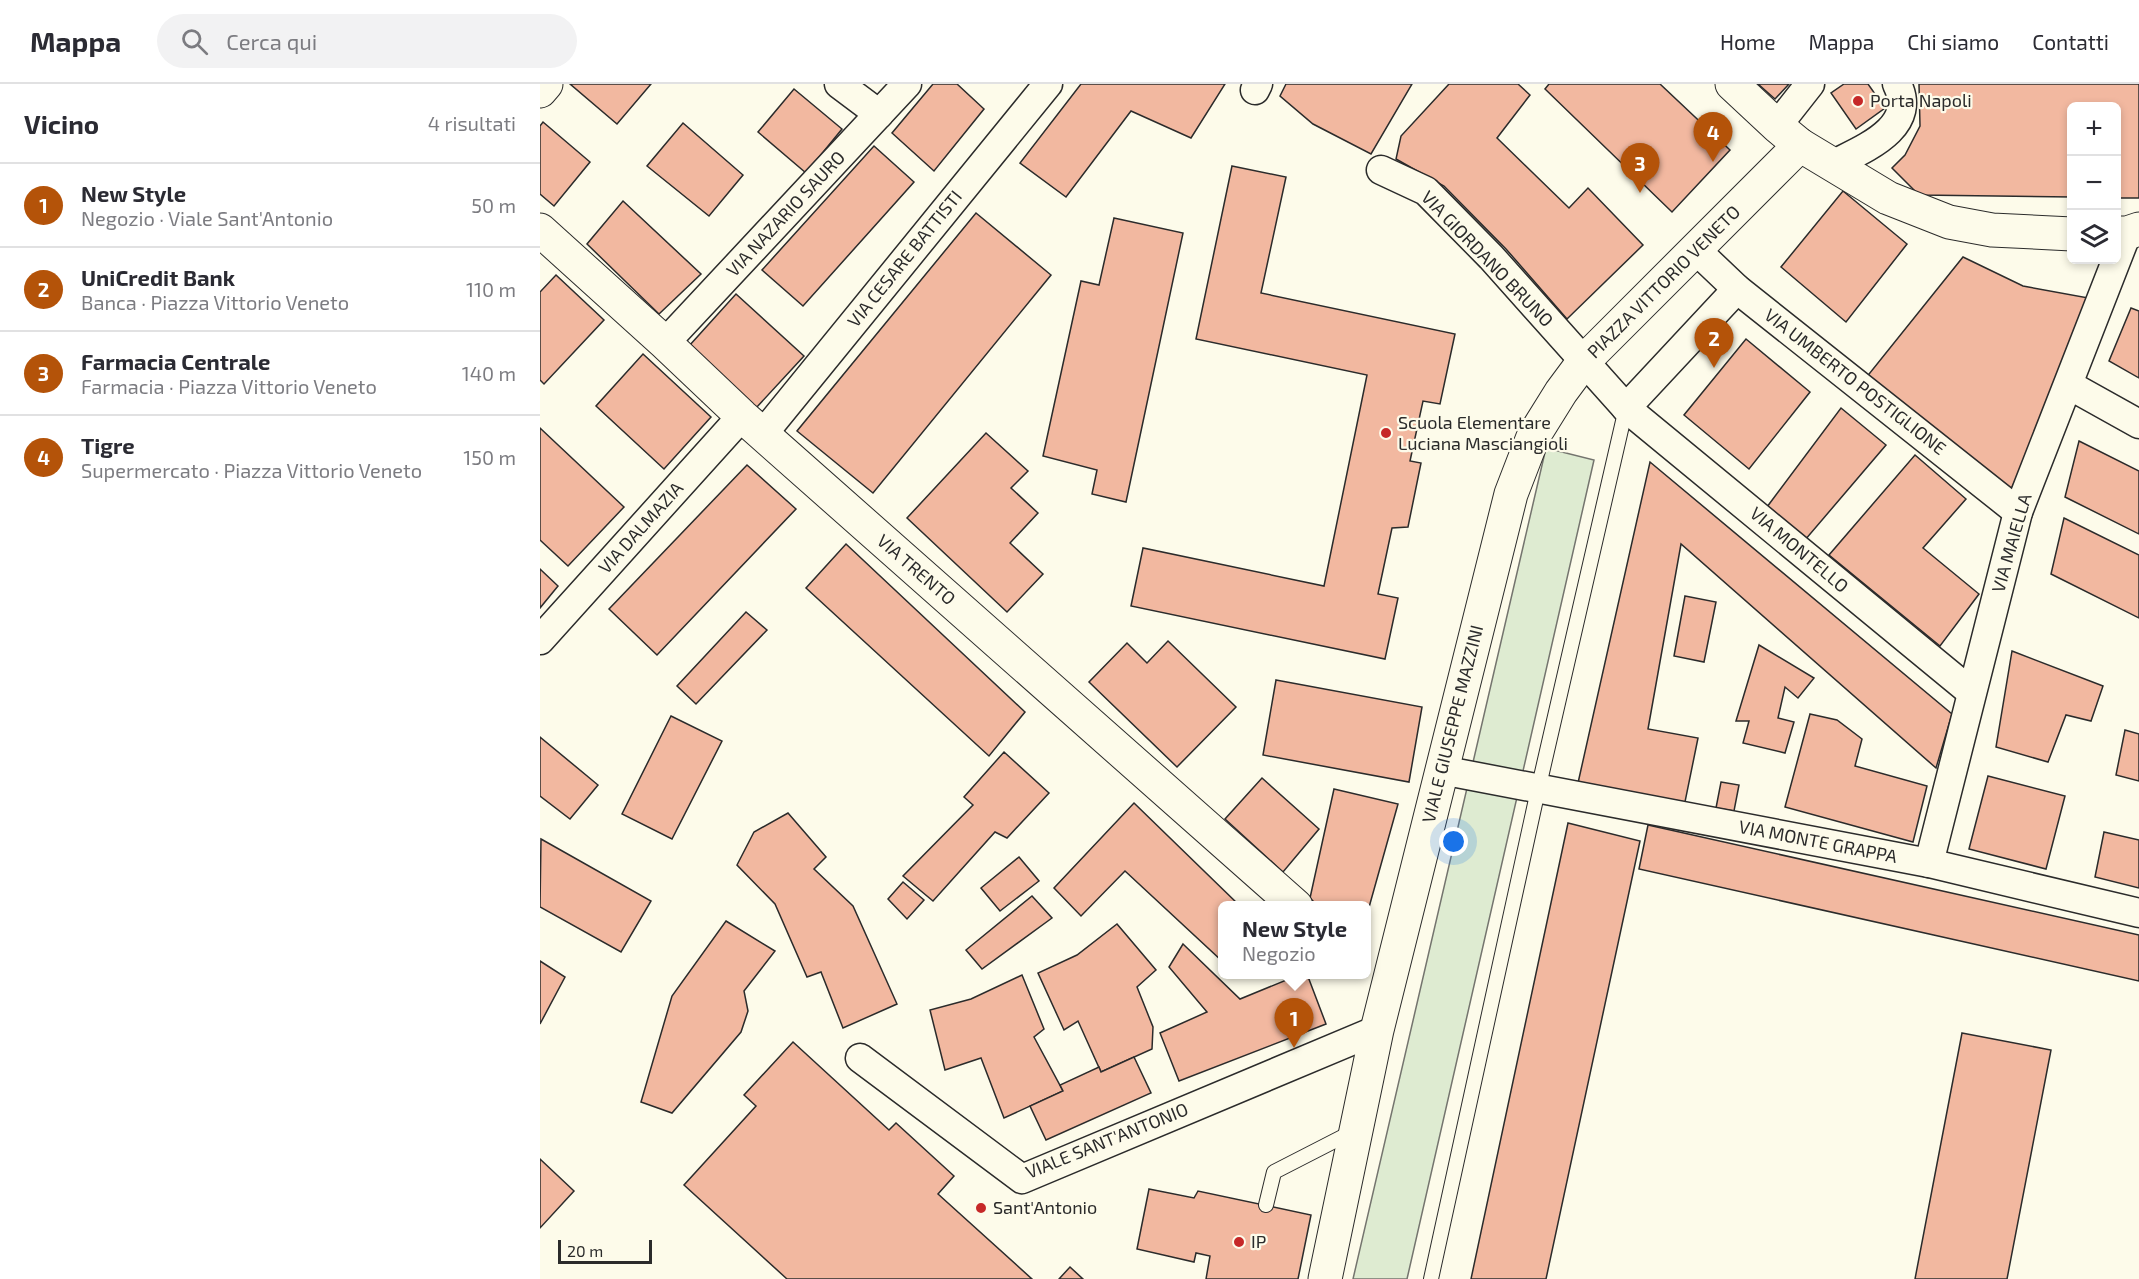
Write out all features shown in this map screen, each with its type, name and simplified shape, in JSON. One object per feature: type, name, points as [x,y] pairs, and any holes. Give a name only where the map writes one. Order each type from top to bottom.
[{"type":"main road","points":[[540,91],[546,84]]},
{"type":"main road","points":[[1732,84],[1789,136],[1888,198],[1949,222],[1992,230],[2067,234]]},
{"type":"main road","name":"PIAZZA VITTORIO VENETO","points":[[1584,361],[1695,249],[1789,136]]},
{"type":"main road","name":"VIA TRENTO","points":[[540,230],[752,425],[1290,901]]},
{"type":"main road","name":"VIALE GIUSEPPE MAZZINI","points":[[1325,1279],[1377,1030],[1377,977],[1441,770],[1511,494],[1533,437],[1561,392],[1584,361]]},
{"type":"street","points":[[839,84],[879,114]]},
{"type":"street","name":"VIA NAZARIO SAURO","points":[[665,344],[907,84]]},
{"type":"street","name":"VIA CESARE BATTISTI","points":[[752,425],[1048,84]]},
{"type":"street","points":[[1789,136],[1810,84]]},
{"type":"street","points":[[1832,165],[1887,134],[1898,120],[1904,104],[1897,84]]},
{"type":"street","name":"VIA GIORDANO BRUNO","points":[[1381,170],[1426,191],[1491,257],[1584,361]]},
{"type":"street","name":"VIA MAIELLA","points":[[1929,863],[2018,512],[2127,232]]},
{"type":"street","name":"VIA UMBERTO POSTIGLIONE","points":[[1695,249],[1737,289],[2018,512]]},
{"type":"street","points":[[1626,408],[1737,289]]},
{"type":"street","name":"PIAZZA VITTORIO VENETO","points":[[1584,361],[1626,408]]},
{"type":"street","points":[[2069,385],[2139,424]]},
{"type":"street","name":"VIA MONTELLO","points":[[1626,408],[1971,692]]},
{"type":"street","name":"VIA DALMAZIA","points":[[540,640],[752,425]]},
{"type":"street","name":"VIA MONTE GRAPPA","points":[[1441,770],[1929,863],[2139,913]]},
{"type":"street","name":"VIALE SANT'ANTONIO","points":[[860,1058],[1022,1179],[1377,1030]]},
{"type":"lane","points":[[1431,1279],[1626,408]]},
{"type":"lane","points":[[1266,1205],[1274,1172],[1356,1130]]},
{"type":"green space","points":[[1546,448],[1594,460],[1407,1279],[1353,1279]]},
{"type":"building","points":[[570,84],[651,84],[617,124]]},
{"type":"building","points":[[933,84],[957,84],[984,109],[934,171],[892,133]]},
{"type":"building","points":[[1081,84],[1225,84],[1191,138],[1131,111],[1066,197],[1020,163]]},
{"type":"building","points":[[1286,84],[1412,84],[1371,154],[1313,124],[1280,96]]},
{"type":"building","points":[[1449,84],[1518,84],[1530,95],[1497,138],[1569,208],[1588,188],[1643,245],[1567,319],[1506,249],[1444,186],[1396,159],[1401,136]]},
{"type":"building","points":[[1549,84],[1660,84],[1730,150],[1672,212],[1545,89]]},
{"type":"building","points":[[1758,84],[1789,84],[1775,99]]},
{"type":"building","name":"Porta Napoli","points":[[1844,84],[1868,84],[1885,108],[1856,129],[1831,93]]},
{"type":"building","points":[[1919,84],[2139,84],[2139,198],[2121,198],[2121,102],[2067,102],[2067,197],[1919,195],[1892,168],[1905,155],[1920,126]]},
{"type":"building","points":[[794,89],[842,129],[806,173],[758,132]]},
{"type":"building","points":[[543,122],[590,162],[554,206],[540,194],[540,126]]},
{"type":"building","points":[[683,123],[743,175],[709,216],[647,166]]},
{"type":"building","points":[[874,146],[914,182],[803,306],[762,270]]},
{"type":"building","name":"Scuola Elementare Luciana Masciangioli","points":[[1232,166],[1286,177],[1261,293],[1455,334],[1440,404],[1423,401],[1410,461],[1421,463],[1408,527],[1392,528],[1378,594],[1398,598],[1385,659],[1131,606],[1143,548],[1324,586],[1367,375],[1196,339]]},
{"type":"building","points":[[1843,191],[1907,244],[1846,322],[1781,267]]},
{"type":"building","points":[[623,201],[701,274],[659,314],[587,244]]},
{"type":"building","points":[[976,213],[1051,275],[873,493],[797,431]]},
{"type":"building","points":[[1114,218],[1183,233],[1126,502],[1092,494],[1097,470],[1043,456],[1081,281],[1099,285]]},
{"type":"building","points":[[1963,257],[2023,286],[2094,299],[2011,490],[1861,384]]},
{"type":"building","points":[[556,275],[604,320],[544,384],[540,380],[540,292]]},
{"type":"building","points":[[736,294],[804,356],[756,408],[689,346]]},
{"type":"building","points":[[2131,308],[2139,311],[2139,378],[2109,361]]},
{"type":"building","points":[[1746,339],[1810,392],[1749,469],[1684,415]]},
{"type":"building","points":[[643,354],[711,417],[664,469],[596,406]]},
{"type":"building","points":[[1841,408],[1886,445],[1805,540],[1767,507]]},
{"type":"building","points":[[540,428],[624,507],[568,566],[540,540]]},
{"type":"building","points":[[986,433],[1028,471],[1011,488],[1038,513],[1010,543],[1043,574],[1007,612],[907,518]]},
{"type":"building","points":[[2079,441],[2139,471],[2139,534],[2065,497]]},
{"type":"building","points":[[1915,455],[1966,499],[1923,548],[1979,594],[1940,646],[1829,555]]},
{"type":"building","points":[[1650,462],[1952,714],[1936,768],[1681,544],[1648,729],[1698,738],[1685,802],[1578,783]]},
{"type":"building","points":[[747,465],[796,509],[657,655],[609,609]]},
{"type":"building","points":[[2064,518],[2139,555],[2139,618],[2051,574]]},
{"type":"building","points":[[846,544],[1025,712],[989,756],[806,588]]},
{"type":"building","points":[[540,569],[558,586],[540,608]]},
{"type":"building","points":[[1685,596],[1716,602],[1704,662],[1674,656]]},
{"type":"building","points":[[746,612],[767,630],[696,704],[677,686]]},
{"type":"building","points":[[1168,641],[1236,707],[1177,767],[1089,682],[1127,643],[1147,663]]},
{"type":"building","points":[[1759,645],[1814,678],[1798,698],[1785,687],[1778,718],[1794,722],[1785,753],[1743,743],[1749,721],[1736,721]]},
{"type":"building","points":[[2012,651],[2103,686],[2091,721],[2066,715],[2048,762],[1996,747]]},
{"type":"building","points":[[1276,680],[1422,707],[1409,782],[1263,755]]},
{"type":"building","points":[[1810,714],[1837,720],[1862,739],[1855,766],[1927,786],[1913,842],[1785,807]]},
{"type":"building","points":[[671,716],[722,741],[672,839],[622,814]]},
{"type":"building","points":[[2125,730],[2139,734],[2139,781],[2116,775]]},
{"type":"building","points":[[540,737],[598,785],[570,819],[540,796]]},
{"type":"building","points":[[1004,752],[1049,793],[1007,838],[995,832],[933,901],[903,876],[973,805],[964,797]]},
{"type":"building","points":[[1988,776],[2065,796],[2046,869],[1969,849]]},
{"type":"building","points":[[1262,778],[1319,829],[1283,872],[1225,819]]},
{"type":"building","points":[[1721,782],[1739,785],[1734,811],[1716,808]]},
{"type":"building","points":[[1334,789],[1398,804],[1371,901],[1313,901],[1310,898]]},
{"type":"building","points":[[1134,803],[1235,901],[1218,901],[1218,957],[1125,871],[1081,916],[1054,888]]},
{"type":"building","points":[[788,813],[826,857],[814,869],[853,906],[897,1004],[843,1028],[821,972],[807,977],[775,904],[737,865],[754,832]]},
{"type":"building","points":[[1568,823],[1640,841],[1546,1279],[1471,1279]]},
{"type":"building","points":[[1648,825],[2139,935],[2139,981],[1639,869]]},
{"type":"building","points":[[2104,832],[2139,840],[2139,888],[2095,877]]},
{"type":"building","points":[[541,839],[651,901],[621,952],[540,907]]},
{"type":"building","points":[[1019,857],[1039,881],[1000,911],[981,888]]},
{"type":"building","points":[[903,882],[924,900],[907,919],[888,899]]},
{"type":"building","points":[[1032,896],[1052,918],[982,969],[966,950]]},
{"type":"building","points":[[726,921],[775,951],[744,991],[748,1011],[741,1032],[672,1113],[641,1102],[672,996]]},
{"type":"building","points":[[1117,924],[1156,970],[1137,987],[1153,1027],[1152,1049],[1101,1072],[1078,1021],[1064,1030],[1038,973],[1077,955]]},
{"type":"building","points":[[1183,944],[1240,999],[1289,979],[1309,979],[1326,1024],[1179,1081],[1160,1033],[1207,1012],[1169,967]]},
{"type":"building","points":[[540,961],[565,977],[540,1024]]},
{"type":"building","points":[[1022,975],[1044,1029],[1034,1037],[1063,1091],[1004,1118],[981,1058],[945,1070],[930,1010],[971,999]]},
{"type":"building","points":[[1962,1033],[2051,1050],[2007,1279],[1915,1279]]},
{"type":"building","points":[[793,1042],[889,1130],[896,1123],[954,1176],[938,1194],[1032,1279],[787,1279],[684,1185],[756,1106],[744,1095]]},
{"type":"building","points":[[1134,1057],[1151,1093],[1046,1140],[1030,1106],[1063,1091],[1060,1085],[1099,1067],[1101,1072]]},
{"type":"building","points":[[540,1159],[574,1191],[540,1228]]},
{"type":"building","points":[[1149,1189],[1194,1198],[1198,1191],[1311,1215],[1298,1279],[1206,1279],[1210,1256],[1196,1253],[1194,1262],[1137,1249]]},
{"type":"building","points":[[1070,1267],[1083,1279],[1059,1279]]},
{"type":"place","name":"Porta Napoli","points":[[1858,101]]},
{"type":"place","name":"Tigre","points":[[1713,162]]},
{"type":"place","name":"Farmacia Centrale","points":[[1640,193]]},
{"type":"place","name":"UniCredit Bank","points":[[1714,368]]},
{"type":"place","name":"Scuola Elementare Luciana Masciangioli","points":[[1386,433]]},
{"type":"place","name":"New Style","points":[[1294,1048]]},
{"type":"place","name":"Sant'Antonio","points":[[981,1208]]},
{"type":"place","name":"IP","points":[[1239,1242]]}]
